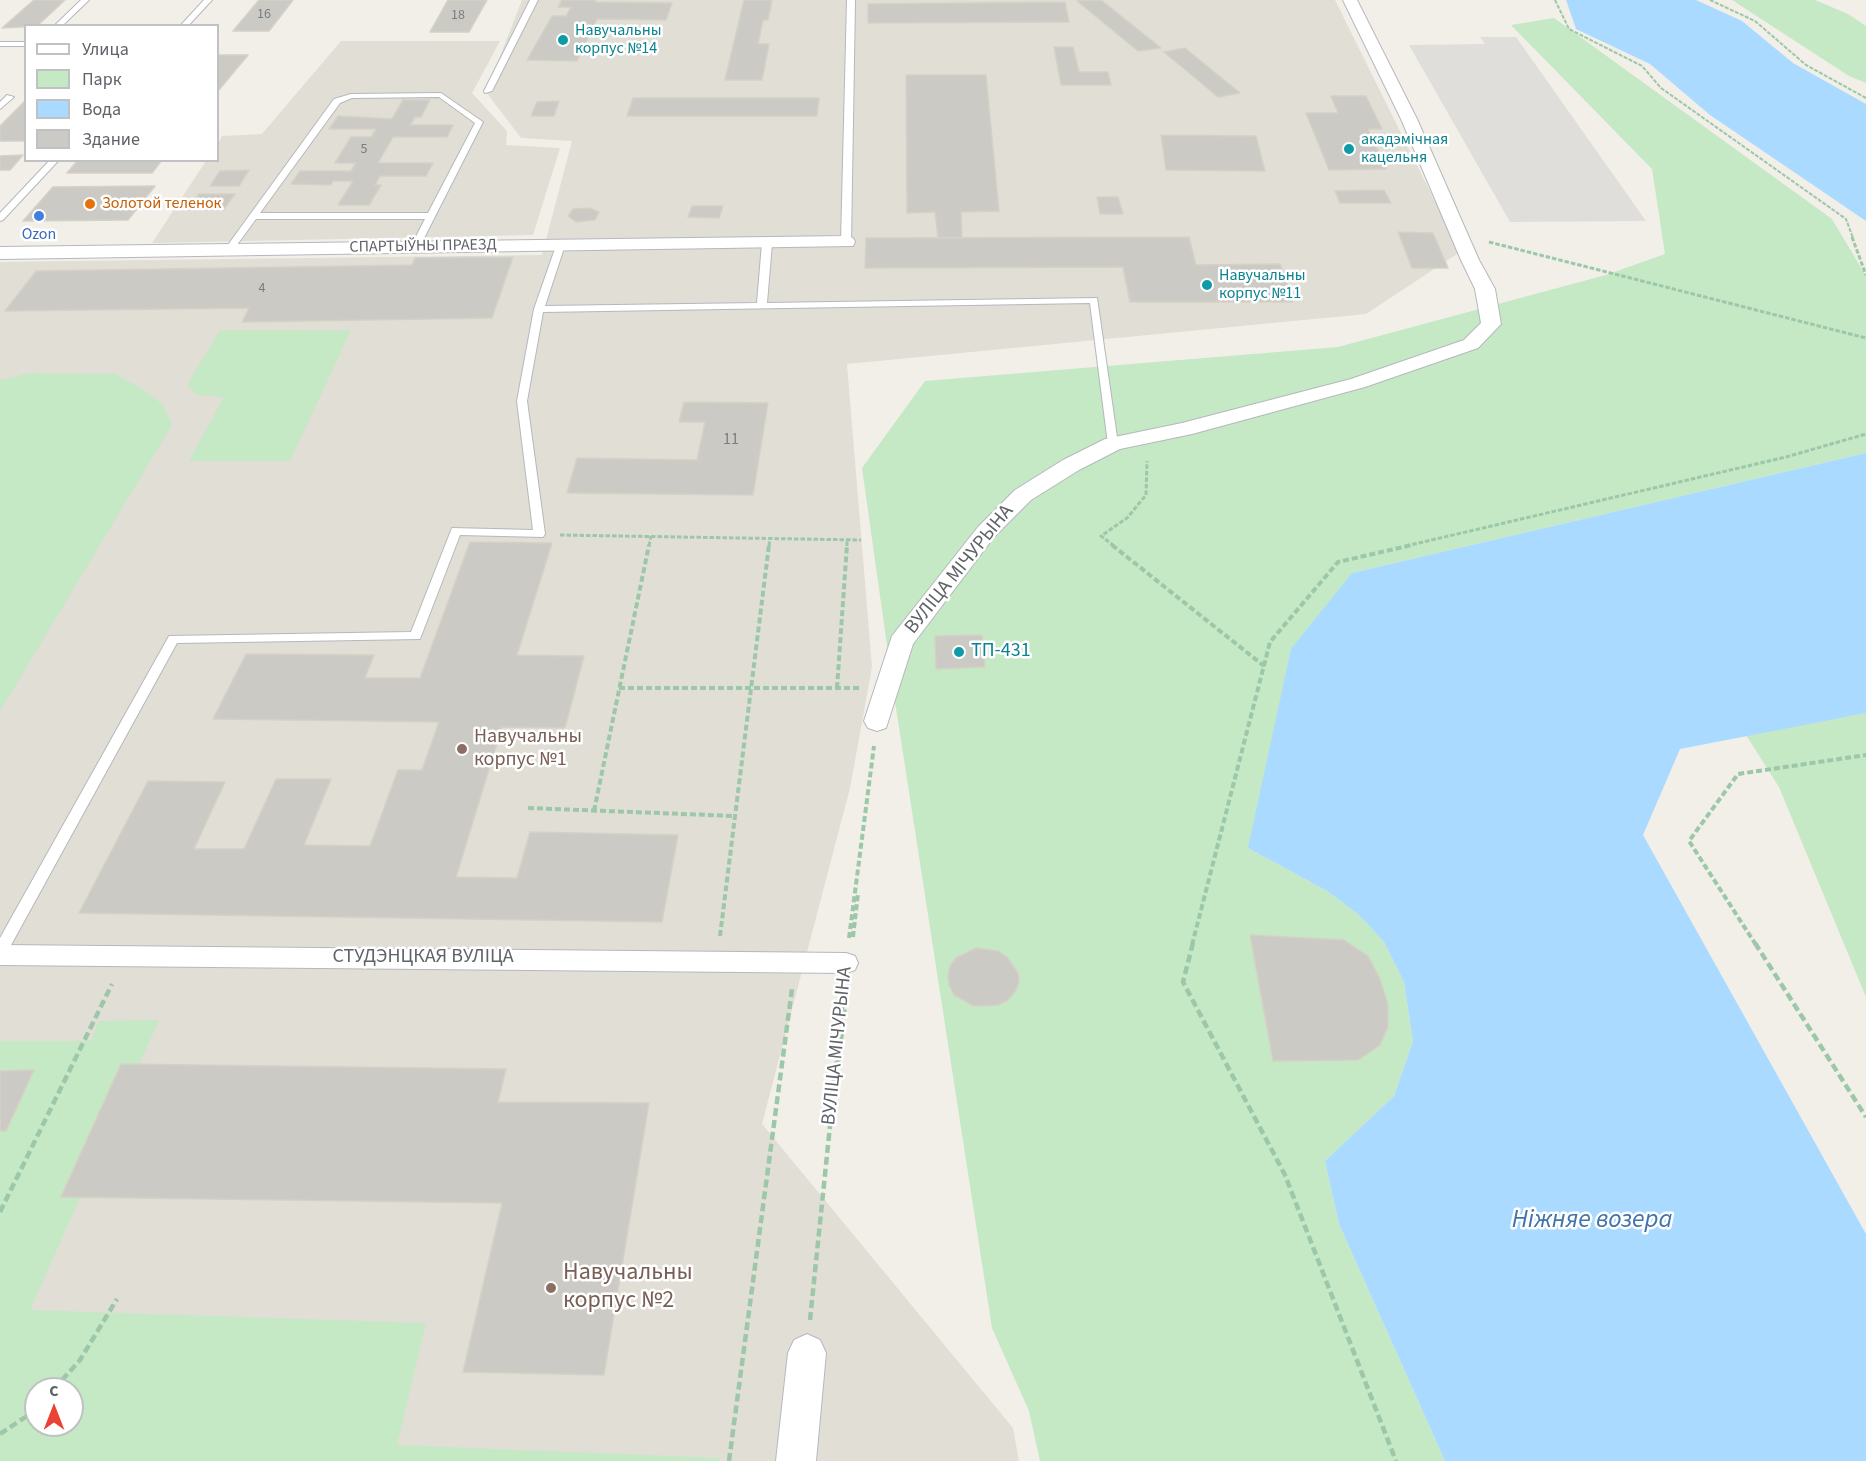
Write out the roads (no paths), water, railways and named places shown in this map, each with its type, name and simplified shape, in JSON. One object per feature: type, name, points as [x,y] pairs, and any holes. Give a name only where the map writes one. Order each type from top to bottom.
[{"type":"street","name":"ВУЛІЦА МІЧУРЫНА","points":[[877,721],[901,642],[986,532],[1023,495],[1071,465],[1123,443],[1358,383],[1471,344],[1491,324],[1485,289],[1409,120],[1350,0]]},
{"type":"street","name":"СПАРТЫЎНЫ ПРАЕЗД","points":[[0,253],[846,242]]},
{"type":"street","name":"СТУДЭНЦКАЯ ВУЛІЦА","points":[[0,953],[796,961],[848,964]]},
{"type":"street","points":[[796,1461],[808,1341]]},
{"type":"lane","points":[[59,24],[85,0]]},
{"type":"lane","points":[[185,24],[208,0]]},
{"type":"lane","points":[[488,91],[534,0]]},
{"type":"lane","points":[[846,242],[851,0]]},
{"type":"lane","points":[[0,44],[24,44]]},
{"type":"lane","points":[[228,251],[337,101],[351,96],[441,95],[479,122],[415,248]]},
{"type":"lane","points":[[0,107],[10,97]]},
{"type":"lane","points":[[0,218],[53,162]]},
{"type":"lane","points":[[253,216],[431,216]]},
{"type":"lane","points":[[762,306],[767,243]]},
{"type":"lane","points":[[0,953],[173,639],[416,636],[456,531],[539,534],[522,401],[539,309],[560,245]]},
{"type":"lane","points":[[539,309],[1094,300],[1123,443]]},
{"type":"water","points":[[1566,0],[1696,0],[1742,21],[1793,63],[1866,104],[1866,221],[1710,115],[1650,64],[1576,29]]},
{"type":"water","name":"Ніжняе возера","points":[[1866,453],[1866,713],[1680,749],[1643,835],[1866,1234],[1866,1461],[1445,1461],[1339,1224],[1325,1161],[1394,1096],[1413,1041],[1404,982],[1384,942],[1359,915],[1327,891],[1248,848],[1291,649],[1352,573]]},
{"type":"place","name":"Навучальны корпус №14","points":[[563,40]]},
{"type":"place","name":"акадэмічная кацельня","points":[[1349,149]]},
{"type":"place","name":"Золотой теленок","points":[[90,204]]},
{"type":"place","name":"Ozon","points":[[39,216]]},
{"type":"place","name":"Навучальны корпус №11","points":[[1207,285]]},
{"type":"place","name":"ТП-431","points":[[959,652]]},
{"type":"place","name":"Навучальны корпус №1","points":[[462,749]]},
{"type":"place","name":"Навучальны корпус №2","points":[[551,1288]]}]
